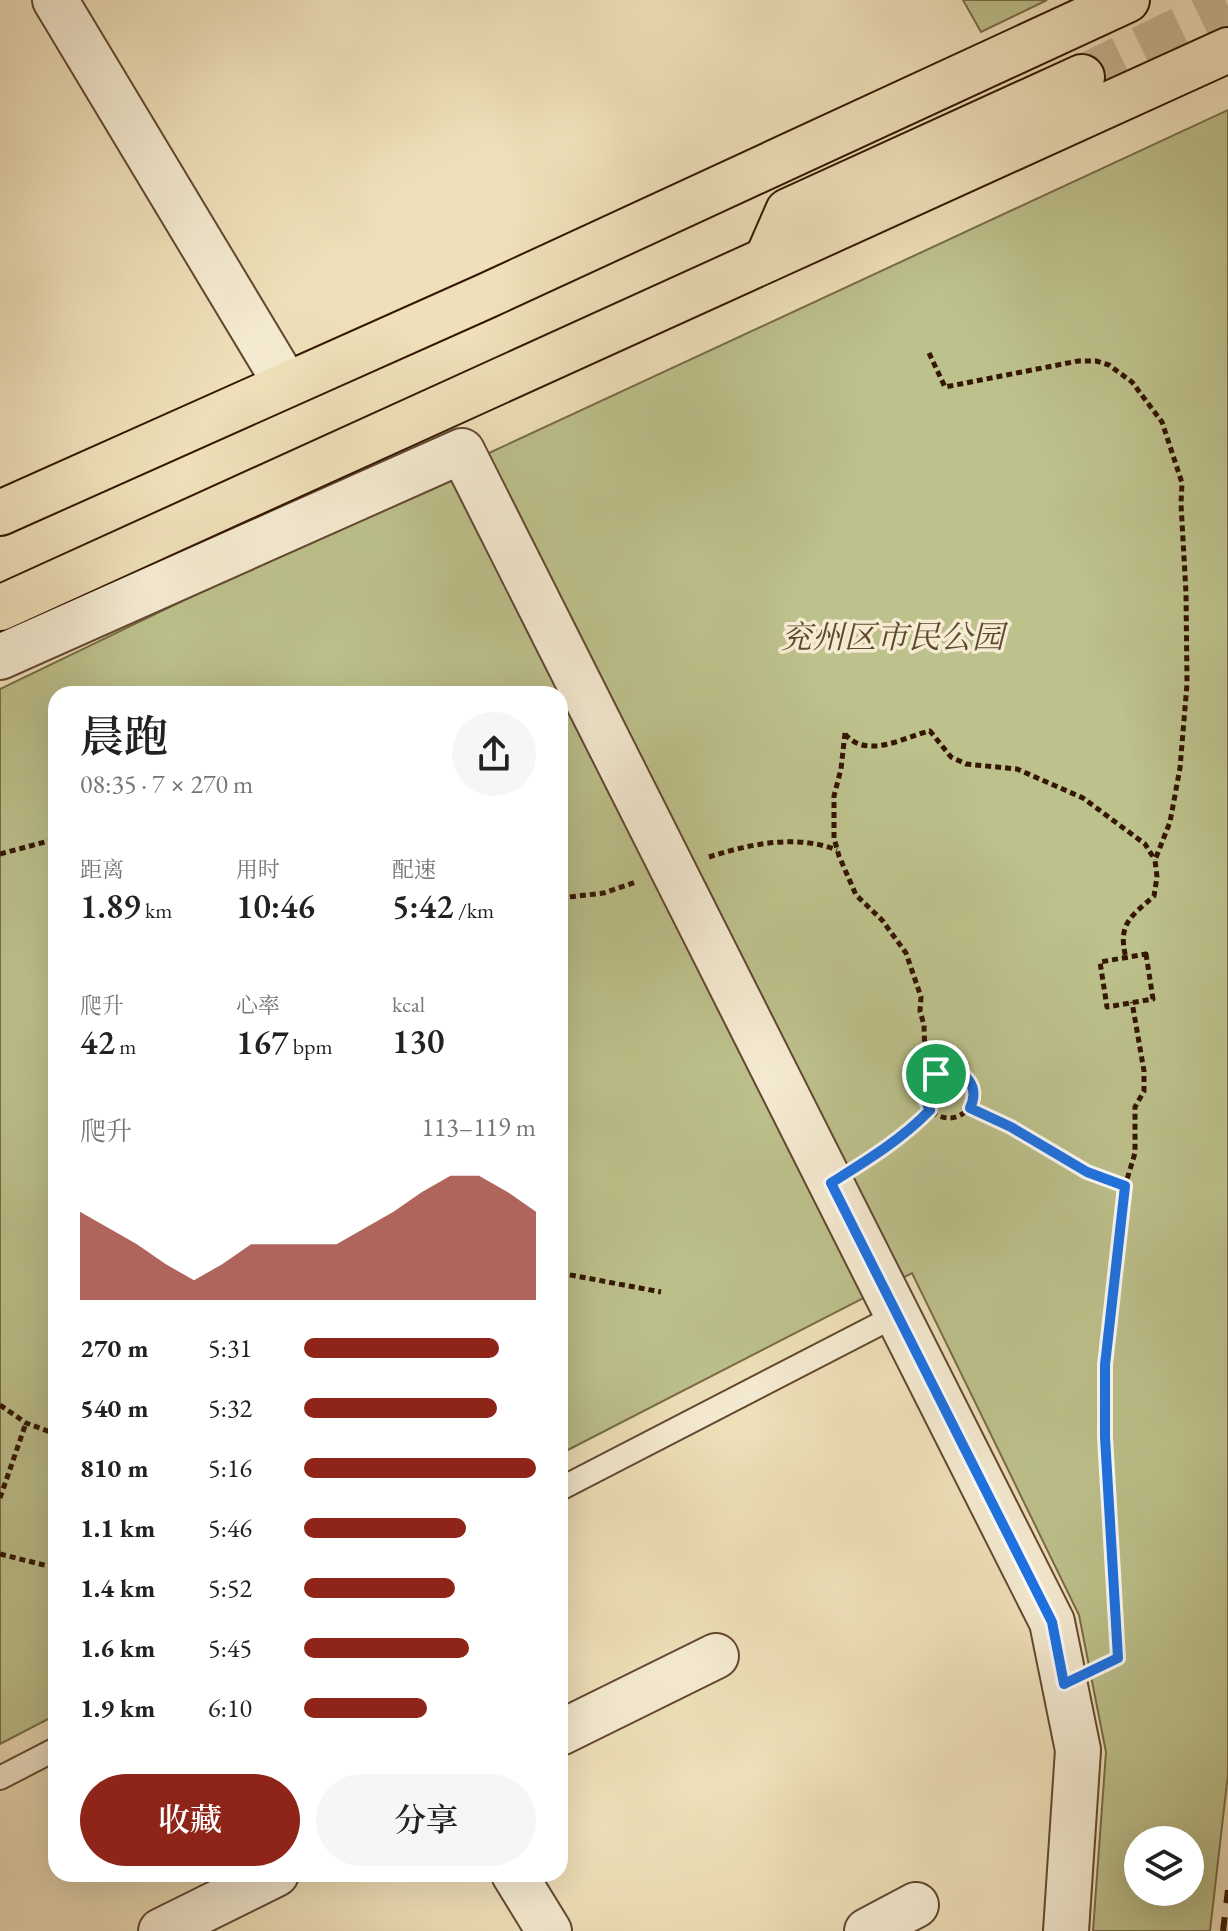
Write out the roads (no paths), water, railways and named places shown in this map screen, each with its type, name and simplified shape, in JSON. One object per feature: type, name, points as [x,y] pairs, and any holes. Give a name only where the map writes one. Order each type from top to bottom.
[{"type":"main road","points":[[0,513],[486,296],[1127,0]]},
{"type":"main road","points":[[0,608],[1228,50]]},
{"type":"main road","points":[[767,259],[788,211],[1082,77]]},
{"type":"main road","points":[[732,183],[788,211]]},
{"type":"street","points":[[55,0],[286,384]]},
{"type":"street","points":[[0,657],[462,451],[1052,1622],[1078,1750],[1066,1931]]},
{"type":"street","points":[[568,1729],[716,1656]]},
{"type":"street","points":[[161,1931],[260,1882]]},
{"type":"street","points":[[519,1882],[549,1931]]},
{"type":"street","points":[[867,1931],[916,1905]]},
{"type":"lane","points":[[568,1485],[897,1315]]},
{"type":"lane","points":[[0,1778],[48,1753]]},
{"type":"tunnel","points":[[1082,77],[1228,6]]},
{"type":"railway","points":[[1223,1931],[1228,1890]]},
{"type":"park label","name":"兖州区市民公园","points":[[892,637]]}]
